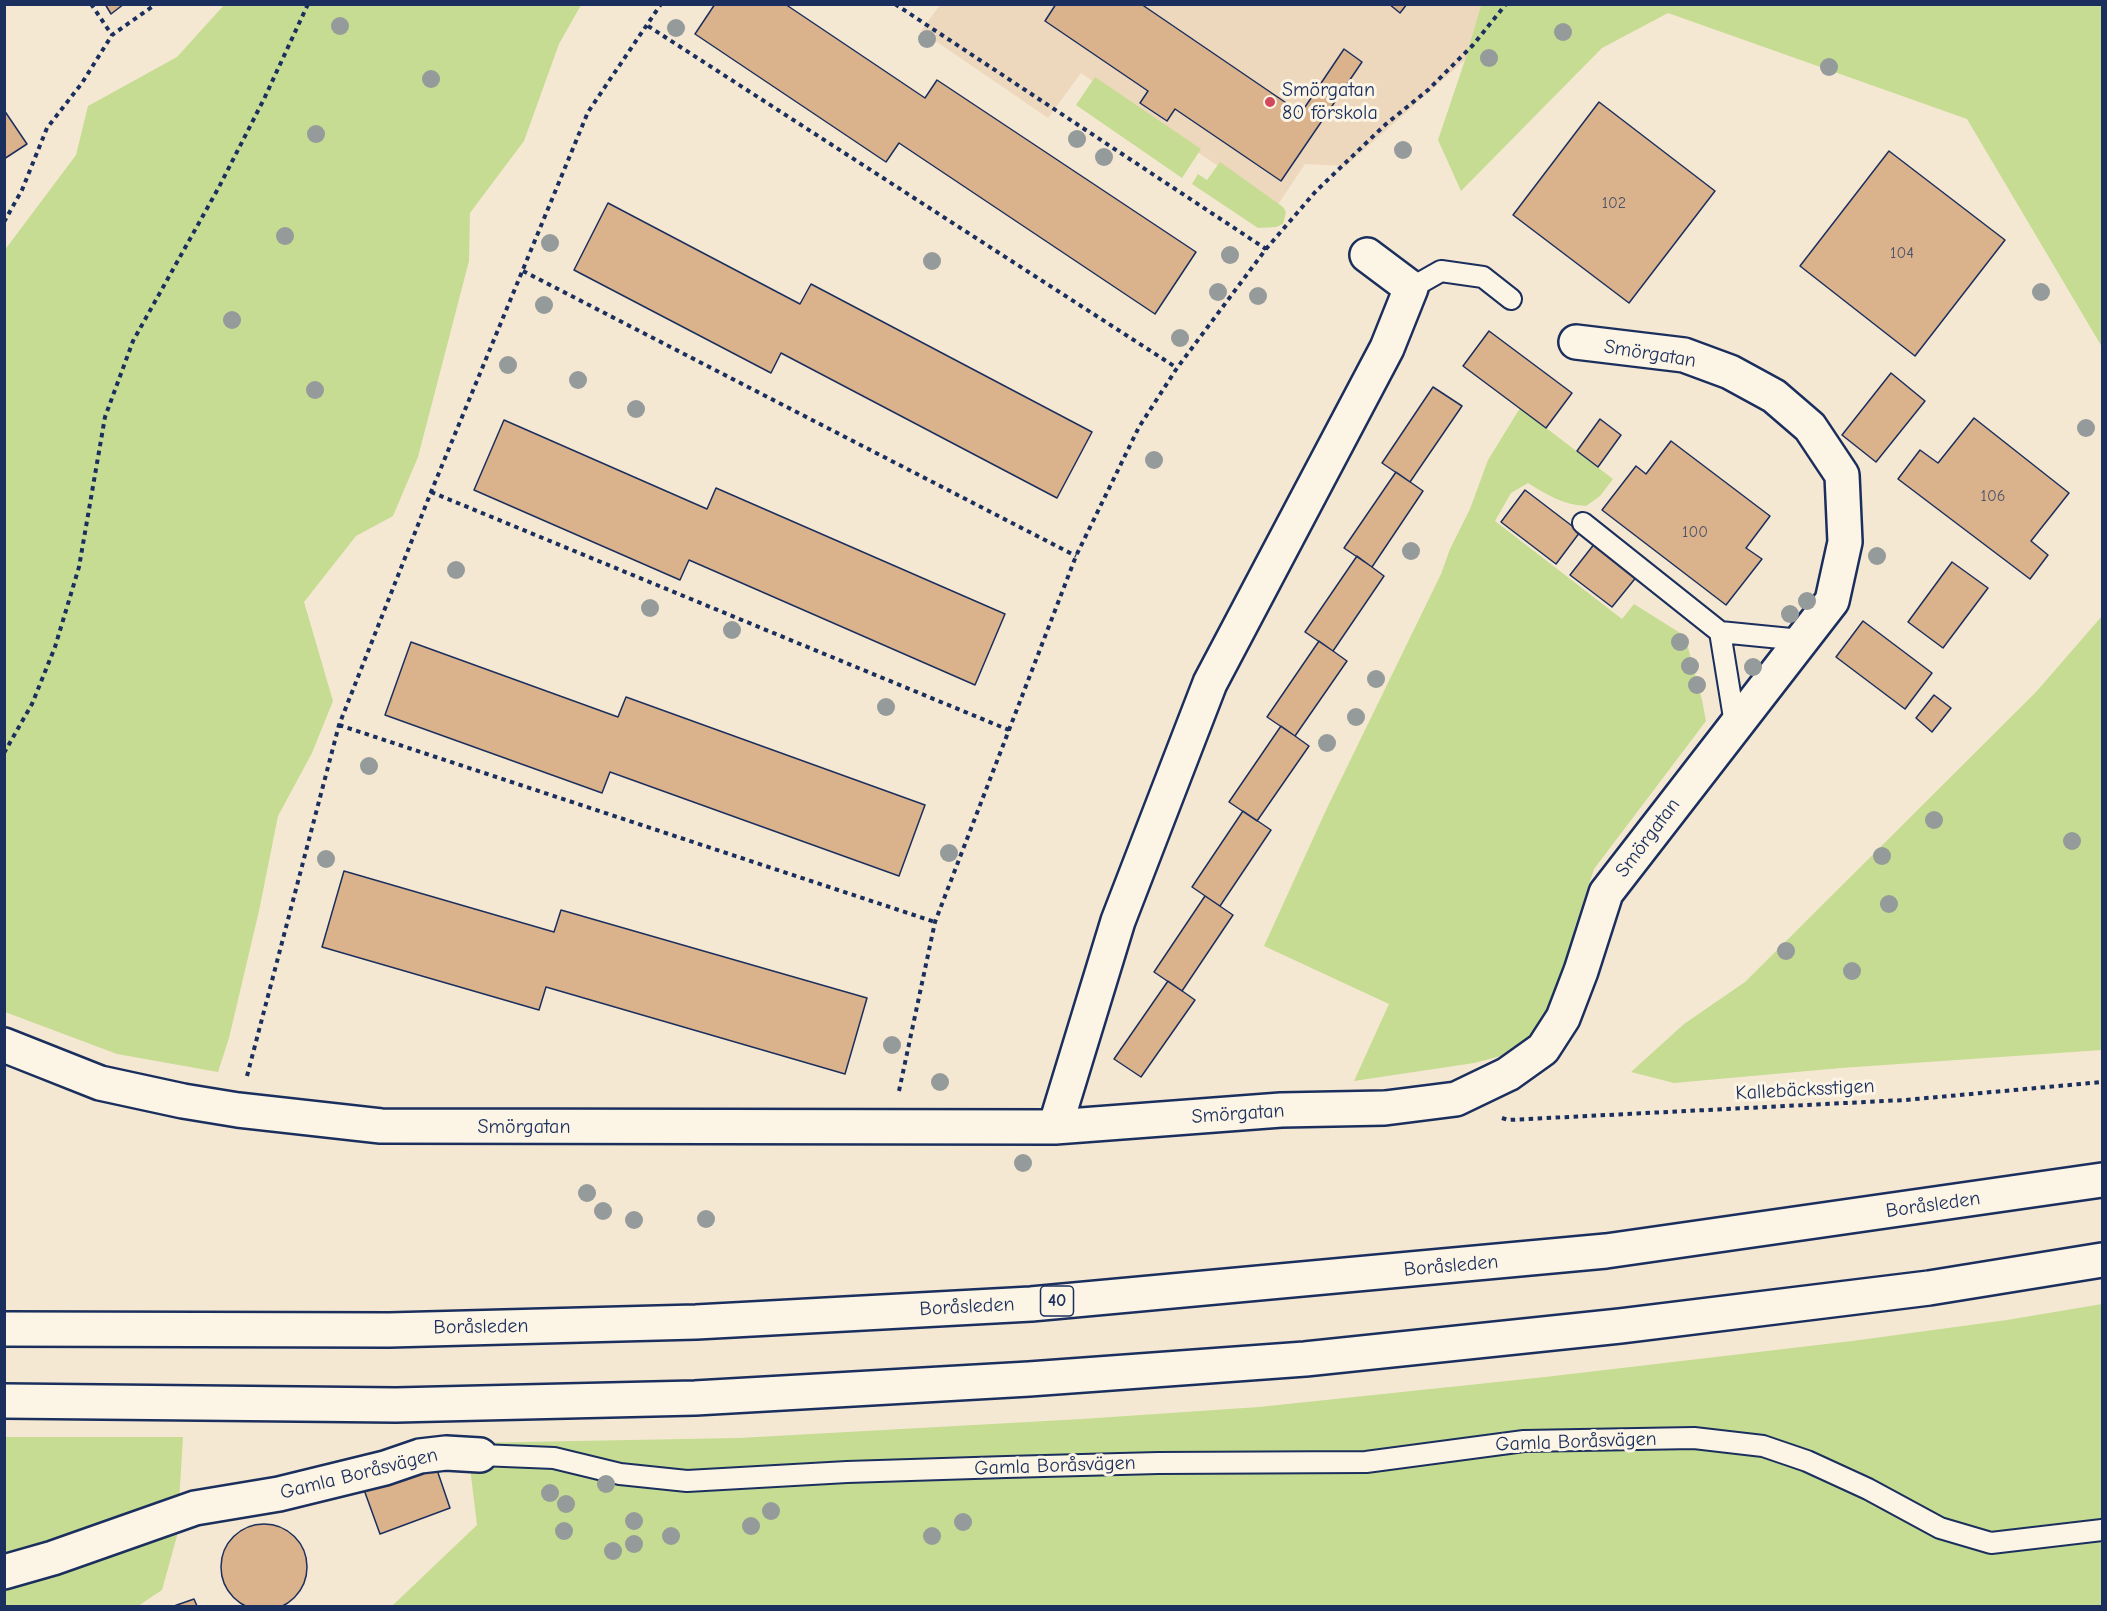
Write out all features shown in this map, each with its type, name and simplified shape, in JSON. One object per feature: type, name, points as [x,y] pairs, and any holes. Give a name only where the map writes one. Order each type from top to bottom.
[{"type":"main road","points":[[1055,1127],[1118,921],[1210,683],[1387,348],[1410,288],[1367,255]]},
{"type":"main road","name":"Smörgatan","points":[[4,1045],[100,1083],[183,1101],[238,1110],[381,1126],[1055,1127],[1281,1110],[1385,1108],[1456,1099],[1508,1074],[1543,1049],[1563,1018],[1606,893],[1832,601],[1845,542],[1842,475],[1810,427],[1774,396],[1730,372],[1684,356],[1576,342]]},
{"type":"main road","name":"Boråsleden","points":[[4,1329],[389,1330],[661,1323],[1031,1304],[1606,1251],[2103,1180]]},
{"type":"main road","points":[[4,1401],[396,1405],[695,1398],[1029,1379],[1305,1359],[1620,1326],[1929,1288],[2103,1260]]},
{"type":"main road","name":"Gamla Boråsvägen","points":[[4,1572],[53,1558],[195,1508],[279,1494],[385,1468],[420,1456],[446,1453],[480,1455]]},
{"type":"lane","points":[[1410,288],[1441,271],[1483,277],[1511,299]]},
{"type":"lane","points":[[1583,523],[1720,632],[1801,640]]},
{"type":"lane","points":[[1720,632],[1736,724]]},
{"type":"lane","name":"Gamla Boråsvägen","points":[[480,1455],[554,1458],[620,1474],[687,1481],[994,1467],[1366,1462],[1524,1441],[1694,1438],[1763,1446],[1807,1461],[1868,1489],[1940,1528],[1991,1543],[2103,1530]]},
{"type":"path","points":[[91,4],[112,35]]},
{"type":"path","points":[[4,222],[22,190],[47,128],[82,83],[112,35],[156,4]]},
{"type":"path","points":[[4,753],[32,704],[55,647],[79,567],[105,417],[133,341],[219,187],[264,99],[308,4]]},
{"type":"path","points":[[238,1110],[339,725],[431,492],[588,112],[661,4]]},
{"type":"path","points":[[895,4],[1266,249]]},
{"type":"path","points":[[891,1126],[935,922],[1076,556],[1139,427],[1177,369],[1266,249],[1316,191],[1386,124],[1428,90],[1473,45],[1506,4]]},
{"type":"path","points":[[648,26],[1177,369]]},
{"type":"path","points":[[523,271],[1076,556]]},
{"type":"path","points":[[431,492],[1009,730]]},
{"type":"path","points":[[339,725],[935,922]]},
{"type":"path","name":"Kallebäcksstigen","points":[[1508,1119],[1905,1100],[2103,1082]]},
{"type":"shaded area","name":"Smörgatan 80 förskola","points":[[940,5],[1481,5],[1465,60],[1346,166],[1305,164],[1277,206],[1081,73],[1048,118],[921,31]]},
{"type":"green space","points":[[225,4],[581,5],[559,44],[524,141],[470,213],[469,261],[418,457],[393,516],[356,536],[304,602],[333,701],[312,753],[278,816],[259,911],[229,1038],[218,1072],[117,1054],[5,1012],[4,251],[76,155],[88,106],[177,57]]},
{"type":"green space","points":[[1481,5],[2102,5],[2102,347],[1967,119],[1668,13],[1602,48],[1461,191],[1438,140]]},
{"type":"green space","points":[[1095,77],[1201,149],[1182,178],[1076,105]]},
{"type":"green space","points":[[1220,162],[1283,207],[1286,212],[1283,224],[1276,227],[1258,228],[1192,184],[1198,174],[1207,180]]},
{"type":"green space","points":[[1520,408],[1613,479],[1600,496],[1586,506],[1563,501],[1528,483],[1511,493],[1495,521],[1622,619],[1634,604],[1685,636],[1706,721],[1594,869],[1575,927],[1565,969],[1548,1017],[1527,1041],[1501,1056],[1474,1063],[1354,1081],[1389,1004],[1264,946],[1327,808],[1441,574],[1450,549],[1470,509],[1488,460]]},
{"type":"green space","points":[[2102,616],[2102,1050],[1841,1068],[1674,1083],[1631,1072],[1684,1024],[1745,982],[2036,692]]},
{"type":"green space","points":[[2102,1304],[2102,1606],[392,1606],[477,1525],[467,1443],[739,1438],[1259,1407],[1545,1377],[1852,1341],[2007,1320]]},
{"type":"green space","points":[[4,1437],[183,1437],[177,1536],[162,1590],[138,1606],[5,1606]]},
{"type":"building","points":[[105,4],[124,4],[111,14]]},
{"type":"building","points":[[715,4],[785,4],[925,98],[937,80],[1196,252],[1155,314],[899,143],[886,162],[695,34]]},
{"type":"building","points":[[1056,4],[1141,4],[1301,113],[1344,49],[1362,62],[1281,181],[1175,109],[1167,121],[1140,103],[1148,91],[1045,21]]},
{"type":"building","points":[[1389,4],[1407,4],[1400,13]]},
{"type":"building","points":[[1599,102],[1715,191],[1629,303],[1513,215]]},
{"type":"building","points":[[4,110],[27,144],[4,159]]},
{"type":"building","points":[[1889,151],[2005,240],[1915,356],[1800,266]]},
{"type":"building","points":[[608,203],[800,304],[811,284],[1092,432],[1057,498],[781,353],[771,373],[574,270]]},
{"type":"building","points":[[1489,331],[1572,393],[1546,428],[1463,366]]},
{"type":"building","points":[[1891,373],[1925,401],[1876,462],[1842,435]]},
{"type":"building","points":[[1433,387],[1462,406],[1410,482],[1382,463]]},
{"type":"building","points":[[1974,418],[2069,493],[2031,541],[2048,555],[2030,579],[1898,479],[1920,450],[1938,463]]},
{"type":"building","points":[[1600,419],[1621,435],[1598,467],[1577,451]]},
{"type":"building","points":[[504,420],[707,509],[716,488],[1005,614],[975,685],[689,560],[680,580],[474,490]]},
{"type":"building","points":[[1671,441],[1770,516],[1746,548],[1762,559],[1726,605],[1602,510],[1636,466],[1646,474]]},
{"type":"building","points":[[1396,472],[1423,491],[1372,567],[1344,548]]},
{"type":"building","points":[[1525,490],[1580,532],[1556,564],[1501,522]]},
{"type":"building","points":[[1595,543],[1638,575],[1612,607],[1570,575]]},
{"type":"building","points":[[1357,556],[1384,576],[1333,651],[1305,632]]},
{"type":"building","points":[[1952,562],[1988,588],[1943,648],[1908,622]]},
{"type":"building","points":[[1863,621],[1932,673],[1905,709],[1836,657]]},
{"type":"building","points":[[1319,641],[1347,661],[1295,736],[1267,717]]},
{"type":"building","points":[[411,642],[618,717],[626,697],[925,805],[899,876],[610,772],[602,793],[385,715]]},
{"type":"building","points":[[1934,695],[1951,708],[1932,732],[1916,718]]},
{"type":"building","points":[[1281,726],[1309,746],[1257,821],[1229,802]]},
{"type":"building","points":[[1243,811],[1271,830],[1220,906],[1192,887]]},
{"type":"building","points":[[344,871],[554,932],[561,910],[867,998],[845,1074],[546,987],[539,1010],[322,947]]},
{"type":"building","points":[[1205,896],[1233,915],[1182,991],[1154,972]]},
{"type":"building","points":[[1168,981],[1195,1000],[1141,1077],[1114,1059]]},
{"type":"building","points":[[434,1461],[450,1508],[380,1534],[363,1487]]},
{"type":"building","points":[[264,1524],[280,1528],[294,1537],[303,1551],[307,1567],[303,1583],[294,1597],[280,1606],[264,1610],[248,1606],[234,1597],[225,1583],[221,1567],[225,1551],[234,1537],[248,1528]]},
{"type":"building","points":[[194,1599],[197,1606],[174,1606]]},
{"type":"place","name":"Smörgatan 80 förskola","points":[[1270,102]]}]
